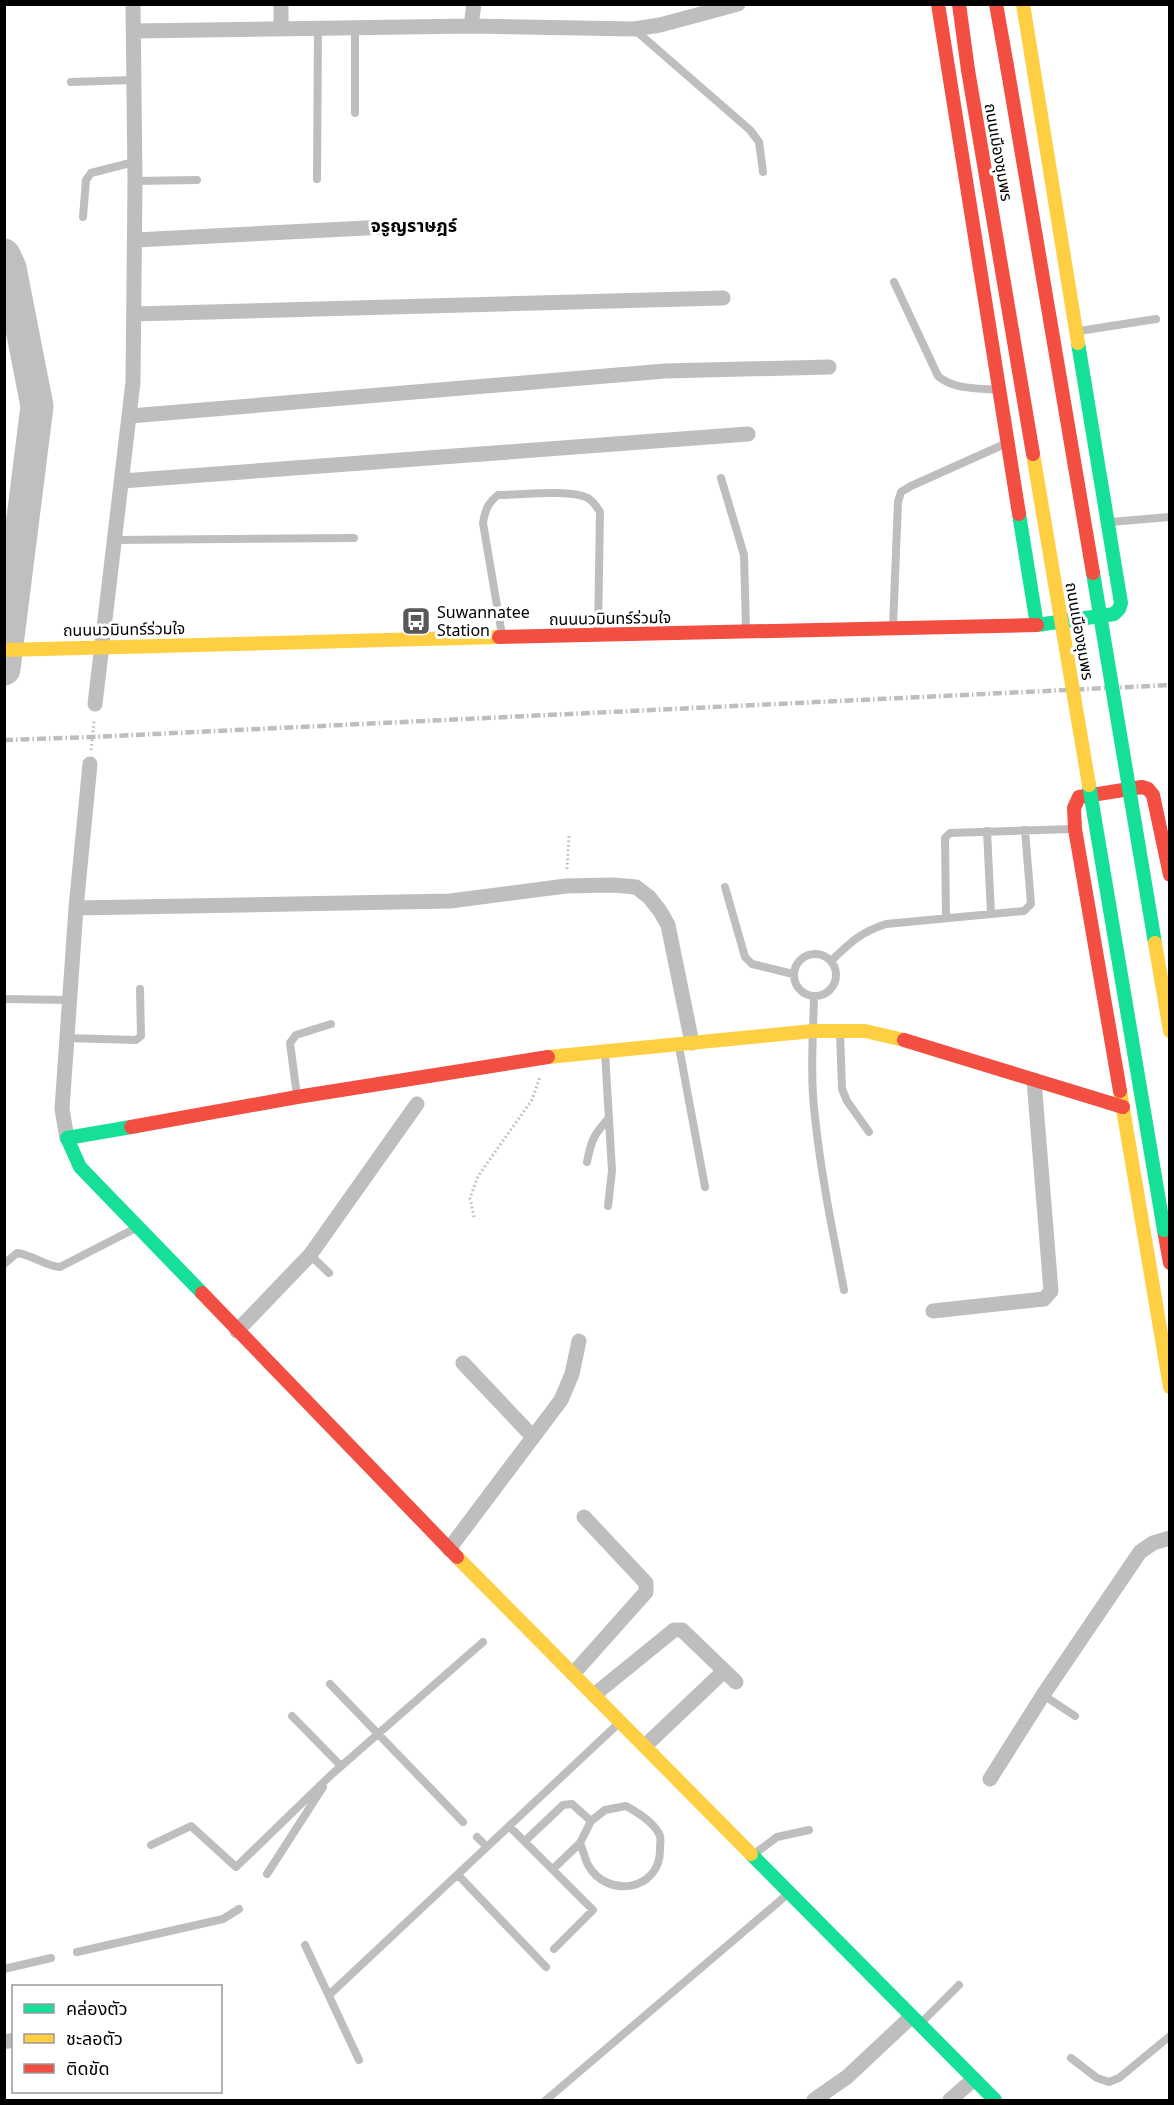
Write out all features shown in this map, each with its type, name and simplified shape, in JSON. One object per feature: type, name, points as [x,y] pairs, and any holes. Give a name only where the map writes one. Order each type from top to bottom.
[{"type":"street","points":[[95,704],[130,416],[135,314],[133,4]]},
{"type":"street","points":[[281,4],[281,28]]},
{"type":"street","points":[[471,26],[474,4]]},
{"type":"street","points":[[134,31],[471,26],[634,29],[660,26],[738,4]]},
{"type":"street","points":[[938,4],[1037,625]]},
{"type":"street","name":"ถนนเมืองชุมพร","points":[[959,4],[968,70],[1170,1263]]},
{"type":"street","name":"ถนนเมืองชุมพร","points":[[996,4],[1170,1031]]},
{"type":"street","points":[[1023,4],[1108,522]]},
{"type":"street","points":[[135,240],[385,227]]},
{"type":"street","points":[[135,314],[723,298]]},
{"type":"street","points":[[130,416],[665,371],[830,367]]},
{"type":"street","points":[[122,481],[748,434]]},
{"type":"street","name":"ถนนนวมินทร์ร่วมใจ","points":[[4,650],[1037,625],[1114,614],[1119,609],[1121,603],[1108,522]]},
{"type":"street","points":[[90,764],[76,908],[62,1109],[67,1138],[80,1167],[448,1549],[995,2100]]},
{"type":"street","points":[[1170,874],[1153,795],[1148,789],[1142,787],[1079,797],[1073,806],[1075,829],[1170,1387]]},
{"type":"street","points":[[76,908],[450,901],[566,886],[636,887],[660,910],[668,925],[685,1043]]},
{"type":"street","points":[[67,1138],[297,1097],[543,1057],[813,1031],[865,1032],[899,1038],[1123,1107]]},
{"type":"street","points":[[933,1311],[1044,1299],[1051,1291],[1034,1080]]},
{"type":"street","points":[[237,1331],[310,1254],[417,1104]]},
{"type":"street","points":[[448,1549],[561,1400],[572,1374],[579,1341]]},
{"type":"street","points":[[463,1363],[532,1437]]},
{"type":"street","points":[[573,1674],[646,1592],[646,1583],[584,1517]]},
{"type":"street","points":[[990,1779],[1043,1695],[1140,1552],[1154,1543],[1170,1538]]},
{"type":"street","points":[[594,1695],[674,1630],[682,1630],[736,1682]]},
{"type":"street","points":[[645,1746],[724,1671]]},
{"type":"street","points":[[814,2100],[847,2077],[915,2021]]},
{"type":"street","points":[[950,2100],[974,2079]]},
{"type":"lane","points":[[317,179],[318,27]]},
{"type":"lane","points":[[355,27],[355,113]]},
{"type":"lane","points":[[634,29],[750,130],[759,142],[763,172]]},
{"type":"lane","points":[[71,82],[133,80]]},
{"type":"lane","points":[[83,217],[86,180],[91,173],[134,162]]},
{"type":"lane","points":[[135,181],[197,180]]},
{"type":"lane","points":[[894,282],[938,376],[946,383],[963,387],[1000,390]]},
{"type":"lane","points":[[1077,331],[1156,319]]},
{"type":"lane","points":[[893,628],[898,502],[901,492],[1008,442]]},
{"type":"lane","points":[[721,478],[744,555],[746,632]]},
{"type":"lane","points":[[502,637],[483,523],[485,510],[490,501],[498,495],[572,493],[587,498],[595,504],[600,512],[598,634]]},
{"type":"lane","points":[[1108,522],[1170,517]]},
{"type":"lane","points":[[114,540],[354,538]]},
{"type":"lane","points":[[946,917],[945,838],[950,833],[1075,829]]},
{"type":"lane","points":[[831,961],[867,930],[886,924],[1024,911],[1031,904],[1025,830]]},
{"type":"lane","points":[[987,831],[991,914]]},
{"type":"lane","points":[[725,887],[745,957],[752,964],[793,974]]},
{"type":"lane","points":[[808,955],[824,956],[836,969],[837,977],[829,992],[814,997],[799,990],[794,983],[793,974],[800,959],[808,955]]},
{"type":"lane","points":[[68,1038],[136,1040],[141,1036],[140,989]]},
{"type":"lane","points":[[814,997],[812,1076],[814,1116],[844,1290]]},
{"type":"lane","points":[[4,999],[70,1000]]},
{"type":"lane","points":[[297,1097],[290,1043],[296,1035],[331,1024]]},
{"type":"lane","points":[[840,1031],[842,1089],[847,1101],[868,1132]]},
{"type":"lane","points":[[685,1043],[705,1187]]},
{"type":"lane","points":[[604,1051],[612,1171],[608,1206]]},
{"type":"lane","points":[[587,1162],[590,1144],[596,1132],[609,1118]]},
{"type":"lane","points":[[4,1264],[17,1253],[26,1254],[52,1267],[60,1267],[137,1227]]},
{"type":"lane","points":[[310,1254],[329,1273]]},
{"type":"lane","points":[[151,1845],[191,1826],[236,1867],[377,1733],[483,1642]]},
{"type":"lane","points":[[330,1684],[463,1822]]},
{"type":"lane","points":[[1043,1695],[1075,1716]]},
{"type":"lane","points":[[292,1716],[341,1766]]},
{"type":"lane","points":[[329,1995],[620,1722]]},
{"type":"lane","points":[[267,1874],[331,1775]]},
{"type":"lane","points":[[525,1841],[563,1805],[572,1804],[591,1821]]},
{"type":"lane","points":[[553,1869],[580,1843],[591,1821],[605,1810],[626,1806],[645,1817],[660,1836],[657,1869],[643,1882],[616,1887],[602,1880],[588,1866],[580,1843]]},
{"type":"lane","points":[[509,1826],[593,1910],[554,1949]]},
{"type":"lane","points":[[752,1856],[777,1837],[809,1830]]},
{"type":"lane","points":[[477,1837],[487,1847]]},
{"type":"lane","points":[[458,1875],[546,1967]]},
{"type":"lane","points":[[546,2100],[789,1893]]},
{"type":"lane","points":[[77,1952],[223,1919],[239,1909]]},
{"type":"lane","points":[[306,1944],[359,2060]]},
{"type":"lane","points":[[4,1969],[51,1958]]},
{"type":"lane","points":[[915,2021],[959,1985]]},
{"type":"lane","points":[[1071,2058],[1097,2078],[1109,2082],[1119,2078],[1170,2036]]},
{"type":"path","points":[[90,764],[95,704]]},
{"type":"path","points":[[566,886],[569,836]]},
{"type":"path","points":[[474,1217],[470,1197],[478,1176],[532,1100],[539,1085],[543,1057]]},
{"type":"waterway","points":[[4,255],[10,268],[37,406],[4,669]]},
{"type":"railway","points":[[4,740],[1170,685]]},
{"type":"traffic: fast","points":[[1019,514],[1037,625],[1114,614],[1121,603],[1078,343]]},
{"type":"traffic: fast","points":[[1093,573],[1155,943]]},
{"type":"traffic: fast","points":[[1089,785],[1164,1230]]},
{"type":"traffic: fast","points":[[131,1127],[67,1138],[80,1167],[202,1293]]},
{"type":"traffic: fast","points":[[751,1854],[995,2100]]},
{"type":"traffic: slow","points":[[1023,4],[1078,343]]},
{"type":"traffic: slow","points":[[1033,454],[1089,785]]},
{"type":"traffic: slow","points":[[4,650],[499,637]]},
{"type":"traffic: slow","points":[[1155,943],[1170,1031]]},
{"type":"traffic: slow","points":[[548,1057],[813,1031],[865,1031],[904,1040]]},
{"type":"traffic: slow","points":[[1120,1091],[1170,1387]]},
{"type":"traffic: slow","points":[[457,1557],[751,1854]]},
{"type":"traffic: jam","points":[[938,4],[1019,514]]},
{"type":"traffic: jam","points":[[959,4],[968,70]]},
{"type":"traffic: jam","points":[[996,4],[1007,66]]},
{"type":"traffic: jam","points":[[1007,66],[1093,573]]},
{"type":"traffic: jam","points":[[968,70],[1033,454]]},
{"type":"traffic: jam","points":[[499,637],[1037,625]]},
{"type":"traffic: jam","points":[[1120,1091],[1075,829],[1074,808],[1079,797],[1142,787],[1148,789],[1153,795],[1170,875]]},
{"type":"traffic: jam","points":[[904,1040],[1123,1107]]},
{"type":"traffic: jam","points":[[131,1127],[297,1097],[548,1057]]},
{"type":"traffic: jam","points":[[1164,1230],[1170,1263]]},
{"type":"traffic: jam","points":[[202,1293],[457,1557]]},
{"type":"place","name":"Suwannatee Station","points":[[416,621]]},
{"type":"district","name":"จรูญราษฎร์","points":[[414,226]]}]
